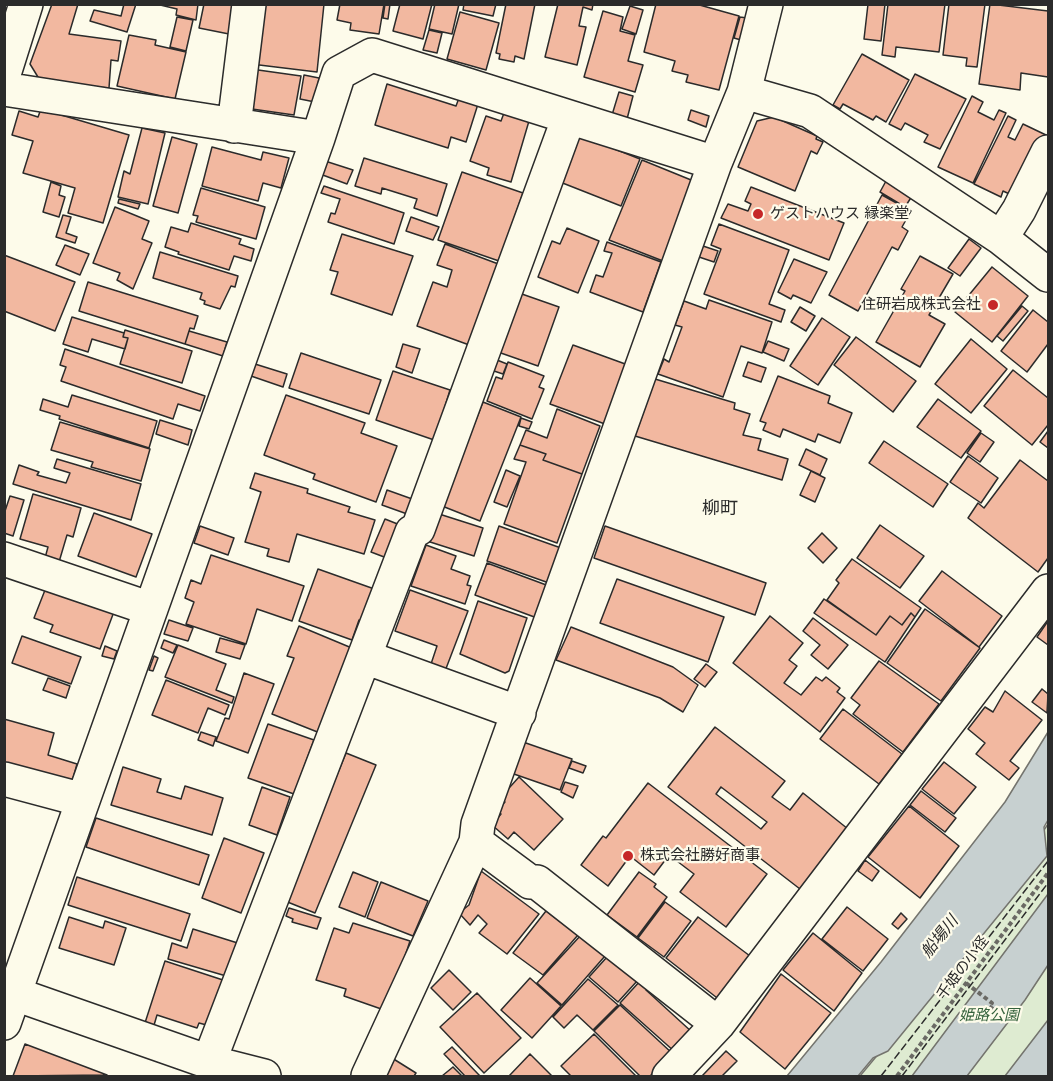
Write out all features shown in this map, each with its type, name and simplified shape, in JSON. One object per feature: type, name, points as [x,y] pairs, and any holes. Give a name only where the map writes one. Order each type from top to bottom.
[{"type":"street","points":[[4,74],[26,4]]},
{"type":"street","points":[[234,126],[249,4]]},
{"type":"street","points":[[368,1077],[476,842],[478,824],[715,163],[744,92],[766,4]]},
{"type":"street","points":[[264,1077],[10,1008],[339,73],[372,55],[715,163]]},
{"type":"street","points":[[4,89],[318,138]]},
{"type":"street","points":[[744,92],[810,111],[1000,238],[1048,275]]},
{"type":"street","points":[[209,1062],[412,532],[418,529],[569,117]]},
{"type":"street","points":[[1000,238],[1019,210],[1048,152]]},
{"type":"street","points":[[4,559],[151,609]]},
{"type":"street","points":[[669,1077],[718,1024],[1048,591]]},
{"type":"street","points":[[365,657],[519,713]]},
{"type":"street","points":[[4,778],[83,800]]},
{"type":"street","points":[[476,842],[530,882],[537,882],[718,1024]]},
{"type":"path","name":"千姫の小径","points":[[897,1077],[1048,873]]},
{"type":"path","points":[[966,983],[992,1003],[989,1006],[998,1013],[1002,1008],[1016,1018]]},
{"type":"green space","name":"姫路公園","points":[[1048,824],[1048,1076],[860,1076],[1045,854],[1044,830]]},
{"type":"water","name":"船場川","points":[[1048,732],[1048,820],[1044,827],[1047,856],[888,1051],[873,1058],[858,1076],[787,1076],[881,962],[1005,802]]},
{"type":"water","points":[[1048,894],[1048,965],[1025,1000],[967,1076],[912,1076]]},
{"type":"water","points":[[1048,1020],[1048,1076],[1005,1076]]},
{"type":"building","points":[[52,4],[78,4],[69,34],[121,41],[118,61],[111,60],[109,88],[41,82],[30,64]]},
{"type":"building","points":[[124,4],[136,4],[127,32],[90,21],[94,10],[121,16]]},
{"type":"building","points":[[156,4],[198,4],[196,20],[176,15],[177,9]]},
{"type":"building","points":[[204,4],[236,4],[229,34],[199,28]]},
{"type":"building","points":[[261,4],[324,4],[317,72],[251,64]]},
{"type":"building","points":[[340,4],[384,4],[379,34],[350,30],[351,23],[337,20]]},
{"type":"building","points":[[385,4],[390,4],[388,19],[383,18]]},
{"type":"building","points":[[400,4],[432,4],[423,39],[393,31]]},
{"type":"building","points":[[435,4],[459,4],[452,34],[429,29]]},
{"type":"building","points":[[464,4],[496,4],[493,16],[463,10]]},
{"type":"building","points":[[506,4],[535,4],[524,59],[515,56],[514,62],[499,59],[500,54],[496,53]]},
{"type":"building","points":[[558,4],[593,4],[592,10],[583,7],[579,26],[586,27],[577,65],[545,57]]},
{"type":"building","points":[[656,4],[696,4],[739,16],[719,90],[686,82],[688,75],[672,71],[675,61],[644,52]]},
{"type":"building","points":[[868,4],[885,4],[881,41],[864,39]]},
{"type":"building","points":[[888,4],[945,4],[939,52],[896,47],[895,57],[882,55]]},
{"type":"building","points":[[949,4],[985,4],[977,67],[966,66],[967,58],[943,55]]},
{"type":"building","points":[[990,4],[1048,11],[1048,77],[1021,73],[1020,90],[979,84]]},
{"type":"building","points":[[630,6],[643,10],[636,34],[622,29]]},
{"type":"building","points":[[603,11],[623,17],[620,31],[635,35],[628,61],[643,65],[635,92],[584,77]]},
{"type":"building","points":[[460,12],[499,23],[486,70],[447,59]]},
{"type":"building","points":[[177,17],[193,20],[186,51],[170,47]]},
{"type":"building","points":[[740,17],[747,18],[741,40],[734,38]]},
{"type":"building","points":[[429,30],[442,33],[437,53],[423,50]]},
{"type":"building","points":[[129,35],[156,40],[155,45],[186,52],[175,99],[117,86]]},
{"type":"building","points":[[862,54],[909,80],[886,122],[876,116],[873,120],[843,104],[840,109],[833,105]]},
{"type":"building","points":[[251,69],[301,76],[294,115],[245,108]]},
{"type":"building","points":[[915,74],[966,99],[940,149],[924,142],[928,135],[905,123],[901,130],[889,124]]},
{"type":"building","points":[[304,75],[319,78],[315,102],[300,99]]},
{"type":"building","points":[[387,84],[456,106],[459,98],[478,104],[466,142],[451,137],[448,148],[375,125]]},
{"type":"building","points":[[619,92],[633,96],[627,119],[612,115]]},
{"type":"building","points":[[972,96],[983,102],[978,112],[994,120],[999,110],[1006,113],[973,183],[938,167]]},
{"type":"building","points":[[41,109],[129,135],[103,223],[68,213],[75,188],[23,173],[33,141],[12,135],[19,111],[38,117]]},
{"type":"building","points":[[691,110],[709,116],[706,127],[688,120]]},
{"type":"building","points":[[504,113],[529,121],[511,182],[487,175],[489,168],[470,161],[486,116],[501,121]]},
{"type":"building","points":[[1008,116],[1016,120],[1008,137],[1015,140],[1023,124],[1046,135],[1016,197],[1003,191],[1001,197],[974,184]]},
{"type":"building","points":[[774,117],[817,136],[816,139],[823,142],[817,154],[811,151],[795,191],[738,167],[757,121]]},
{"type":"building","points":[[142,128],[165,133],[148,204],[118,197],[124,171],[130,174]]},
{"type":"building","points":[[579,135],[640,159],[621,206],[560,182]]},
{"type":"building","points":[[172,137],[197,144],[178,213],[153,206]]},
{"type":"building","points":[[212,147],[261,160],[263,152],[289,158],[281,188],[263,183],[258,201],[202,186]]},
{"type":"building","points":[[364,158],[447,184],[437,216],[414,208],[417,199],[382,188],[381,194],[355,186]]},
{"type":"building","points":[[642,160],[696,182],[663,261],[609,240]]},
{"type":"building","points":[[325,161],[353,170],[347,184],[320,174]]},
{"type":"building","points":[[462,172],[523,193],[499,261],[438,240]]},
{"type":"building","points":[[886,181],[912,196],[905,207],[880,192]]},
{"type":"building","points":[[51,182],[61,186],[59,195],[65,197],[59,217],[43,212]]},
{"type":"building","points":[[324,186],[404,213],[394,244],[328,222],[331,213],[335,214],[340,199],[321,193]]},
{"type":"building","points":[[751,187],[844,223],[829,260],[721,218],[728,204],[748,211],[751,204],[745,201]]},
{"type":"building","points":[[201,188],[265,207],[256,239],[196,222],[198,216],[193,215]]},
{"type":"building","points":[[882,195],[911,211],[902,227],[908,231],[898,250],[892,247],[858,311],[829,295]]},
{"type":"building","points":[[119,199],[140,204],[138,209],[118,203]]},
{"type":"building","points":[[115,207],[149,221],[142,239],[152,243],[133,289],[117,280],[120,273],[93,263]]},
{"type":"building","points":[[63,215],[71,217],[66,233],[77,237],[75,243],[56,237]]},
{"type":"building","points":[[411,217],[439,227],[433,240],[406,231]]},
{"type":"building","points":[[191,223],[241,239],[239,244],[254,249],[251,261],[234,256],[229,270],[178,254],[179,252],[165,247],[171,227],[188,232]]},
{"type":"building","points":[[719,224],[789,250],[769,304],[785,310],[781,322],[704,294],[721,249],[711,245]]},
{"type":"building","points":[[567,228],[599,241],[578,293],[538,277],[552,241],[560,244]]},
{"type":"building","points":[[342,234],[413,256],[392,315],[331,294],[338,272],[330,270]]},
{"type":"building","points":[[969,239],[981,248],[960,276],[948,268]]},
{"type":"building","points":[[607,242],[661,262],[643,312],[590,292],[596,275],[603,277],[612,253],[604,251]]},
{"type":"building","points":[[445,244],[501,265],[472,346],[417,326],[433,282],[447,287],[452,270],[437,265]]},
{"type":"building","points":[[65,245],[89,254],[80,275],[56,265]]},
{"type":"building","points":[[703,246],[718,251],[714,262],[699,257]]},
{"type":"building","points":[[160,252],[238,276],[235,287],[231,286],[220,309],[204,304],[205,301],[200,299],[202,293],[153,278]]},
{"type":"building","points":[[4,255],[75,282],[55,331],[4,311]]},
{"type":"building","points":[[920,256],[953,274],[929,315],[945,324],[920,367],[876,342],[905,291],[901,289]]},
{"type":"building","points":[[794,259],[827,272],[811,303],[793,295],[791,299],[778,292]]},
{"type":"building","points":[[992,267],[1028,296],[992,342],[955,312]]},
{"type":"building","points":[[88,282],[198,316],[194,329],[190,328],[185,344],[79,311]]},
{"type":"building","points":[[519,293],[559,307],[538,366],[498,352]]},
{"type":"building","points":[[709,300],[772,322],[762,353],[741,346],[723,397],[658,374],[664,359],[669,362],[682,327],[675,325],[684,301],[706,309]]},
{"type":"building","points":[[1022,306],[1028,311],[1003,341],[997,336]]},
{"type":"building","points":[[800,307],[815,316],[806,331],[791,322]]},
{"type":"building","points":[[1033,310],[1048,322],[1048,344],[1027,372],[1001,351]]},
{"type":"building","points":[[72,317],[124,333],[123,337],[128,338],[125,349],[92,339],[88,352],[63,344]]},
{"type":"building","points":[[822,318],[850,337],[818,385],[790,366]]},
{"type":"building","points":[[125,330],[192,351],[182,383],[120,364],[128,338],[123,337]]},
{"type":"building","points":[[189,331],[227,342],[223,356],[185,344]]},
{"type":"building","points":[[856,337],[916,381],[893,412],[834,365]]},
{"type":"building","points":[[971,339],[1007,369],[971,413],[935,384]]},
{"type":"building","points":[[768,341],[789,349],[784,361],[763,352]]},
{"type":"building","points":[[403,344],[420,349],[412,373],[396,367]]},
{"type":"building","points":[[573,345],[628,365],[605,424],[550,404]]},
{"type":"building","points":[[65,349],[205,396],[200,411],[178,404],[173,419],[61,381],[66,367],[60,365]]},
{"type":"building","points":[[301,353],[381,380],[369,414],[289,388]]},
{"type":"building","points":[[492,358],[507,364],[503,374],[488,369]]},
{"type":"building","points":[[508,362],[544,376],[539,387],[544,389],[532,419],[487,401],[496,377],[502,379]]},
{"type":"building","points":[[748,362],[766,368],[761,382],[743,376]]},
{"type":"building","points":[[255,364],[287,374],[283,387],[251,376]]},
{"type":"building","points":[[1013,370],[1048,398],[1048,425],[1032,445],[984,406]]},
{"type":"building","points":[[393,371],[450,390],[443,413],[449,415],[440,442],[376,420]]},
{"type":"building","points":[[778,376],[830,396],[828,403],[852,413],[840,443],[818,434],[815,442],[783,429],[780,437],[763,430],[766,423],[760,421]]},
{"type":"building","points":[[655,379],[735,403],[734,409],[750,414],[743,435],[761,439],[758,450],[788,459],[782,480],[635,436]]},
{"type":"building","points":[[72,395],[157,421],[149,448],[59,419],[60,416],[40,410],[43,399],[68,407]]},
{"type":"building","points":[[286,395],[365,423],[361,433],[397,446],[376,502],[313,479],[315,474],[264,455]]},
{"type":"building","points":[[938,399],[981,431],[961,458],[917,427]]},
{"type":"building","points":[[483,402],[521,417],[480,521],[442,506]]},
{"type":"building","points":[[557,409],[600,426],[582,474],[543,460],[546,454],[520,445],[526,430],[547,438]]},
{"type":"building","points":[[521,418],[532,422],[529,429],[519,426]]},
{"type":"building","points":[[160,420],[192,430],[188,445],[156,434]]},
{"type":"building","points":[[60,422],[150,449],[141,481],[91,467],[93,462],[51,450]]},
{"type":"building","points":[[1048,431],[1048,448],[1040,442]]},
{"type":"building","points":[[981,433],[994,442],[980,462],[967,453]]},
{"type":"building","points":[[884,441],[948,484],[933,507],[869,463]]},
{"type":"building","points":[[520,445],[546,454],[543,460],[582,474],[557,543],[504,524],[526,462],[514,459]]},
{"type":"building","points":[[806,449],[827,459],[820,475],[799,465]]},
{"type":"building","points":[[968,456],[998,478],[981,503],[950,482]]},
{"type":"building","points":[[57,459],[141,484],[131,520],[13,484],[19,465],[39,472],[37,475],[66,483],[70,473],[54,468]]},
{"type":"building","points":[[1020,460],[1048,481],[1048,558],[1038,572],[968,518],[978,503],[984,508]]},
{"type":"building","points":[[506,470],[520,476],[507,507],[494,502]]},
{"type":"building","points":[[811,471],[825,478],[815,502],[800,495]]},
{"type":"building","points":[[255,473],[308,489],[307,493],[350,507],[348,512],[375,520],[364,554],[297,534],[289,562],[267,556],[269,549],[245,542],[261,492],[250,488]]},
{"type":"building","points":[[387,490],[415,500],[410,515],[382,505]]},
{"type":"building","points":[[33,494],[81,508],[73,537],[67,535],[59,562],[45,558],[48,547],[20,539]]},
{"type":"building","points":[[10,496],[24,500],[13,536],[4,533],[4,514]]},
{"type":"building","points":[[94,513],[152,534],[136,577],[78,556]]},
{"type":"building","points":[[436,513],[483,528],[474,556],[427,541]]},
{"type":"building","points":[[385,519],[405,527],[392,560],[371,552]]},
{"type":"building","points":[[880,525],[924,556],[900,588],[857,558]]},
{"type":"building","points":[[200,526],[234,538],[228,555],[194,543]]},
{"type":"building","points":[[499,526],[561,548],[549,583],[487,561]]},
{"type":"building","points":[[605,526],[766,583],[755,615],[594,558]]},
{"type":"building","points":[[822,533],[837,548],[823,563],[808,548]]},
{"type":"building","points":[[426,545],[456,556],[451,569],[470,576],[467,585],[471,586],[465,604],[411,586]]},
{"type":"building","points":[[211,555],[304,586],[292,621],[257,609],[246,644],[186,624],[194,602],[185,598],[191,580],[201,584]]},
{"type":"building","points":[[852,559],[921,608],[915,617],[911,613],[902,625],[890,616],[876,635],[827,600],[839,583],[836,580]]},
{"type":"building","points":[[487,563],[549,586],[537,618],[475,595]]},
{"type":"building","points":[[318,569],[380,591],[368,623],[359,620],[352,640],[299,621]]},
{"type":"building","points":[[942,571],[1002,616],[979,647],[919,601]]},
{"type":"building","points":[[617,579],[724,617],[708,662],[600,623]]},
{"type":"building","points":[[47,585],[115,609],[100,649],[50,632],[53,625],[34,618]]},
{"type":"building","points":[[410,590],[468,611],[442,679],[428,673],[437,646],[395,631]]},
{"type":"building","points":[[824,599],[876,635],[890,616],[902,625],[911,613],[915,617],[885,662],[814,613]]},
{"type":"building","points":[[478,601],[527,618],[509,671],[505,673],[460,654]]},
{"type":"building","points":[[925,609],[980,648],[941,701],[887,663]]},
{"type":"building","points":[[770,616],[803,643],[789,660],[797,666],[784,683],[801,695],[816,677],[822,681],[826,677],[840,688],[837,692],[845,698],[820,732],[733,663]]},
{"type":"building","points":[[813,618],[848,645],[828,669],[811,655],[820,645],[803,631]]},
{"type":"building","points":[[169,620],[193,628],[188,641],[164,634]]},
{"type":"building","points":[[1048,621],[1048,645],[1037,637]]},
{"type":"building","points":[[299,626],[359,651],[325,735],[272,714],[294,658],[287,656]]},
{"type":"building","points":[[571,627],[673,667],[698,685],[683,712],[660,698],[556,660]]},
{"type":"building","points":[[22,636],[81,657],[71,684],[12,663]]},
{"type":"building","points":[[220,638],[245,645],[240,659],[216,652]]},
{"type":"building","points":[[164,640],[177,645],[173,653],[161,648]]},
{"type":"building","points":[[178,645],[226,664],[216,690],[234,697],[232,703],[165,677]]},
{"type":"building","points":[[105,646],[117,651],[114,659],[102,656]]},
{"type":"building","points":[[154,656],[158,658],[153,671],[149,670]]},
{"type":"building","points":[[879,661],[939,704],[903,752],[853,714],[860,705],[851,698]]},
{"type":"building","points":[[706,664],[717,672],[705,687],[694,679]]},
{"type":"building","points":[[244,673],[274,684],[248,753],[216,741],[225,718],[229,719]]},
{"type":"building","points":[[48,678],[70,686],[66,698],[43,690]]},
{"type":"building","points":[[166,680],[229,705],[225,715],[208,708],[198,733],[152,715]]},
{"type":"building","points":[[1042,689],[1048,694],[1047,713],[1032,702]]},
{"type":"building","points":[[1005,691],[1042,720],[1010,761],[1019,768],[1009,780],[976,754],[985,743],[968,729],[985,707],[993,712]]},
{"type":"building","points":[[843,709],[902,754],[879,784],[820,739]]},
{"type":"building","points":[[4,719],[54,733],[48,755],[77,764],[72,782],[4,763]]},
{"type":"building","points":[[268,724],[314,740],[294,794],[248,778]]},
{"type":"building","points":[[715,727],[785,781],[772,797],[790,810],[803,793],[848,829],[800,889],[668,787]],"holes":[[[721,787],[767,822],[761,829],[716,794]]]},
{"type":"building","points":[[201,732],[216,737],[213,746],[198,740]]},
{"type":"building","points":[[523,742],[572,759],[560,790],[511,773]]},
{"type":"building","points":[[346,753],[376,765],[315,913],[285,901]]},
{"type":"building","points":[[572,761],[586,766],[583,773],[569,768]]},
{"type":"building","points":[[944,762],[976,787],[954,814],[922,789]]},
{"type":"building","points":[[123,767],[161,779],[157,792],[181,799],[185,786],[223,798],[212,835],[111,805]]},
{"type":"building","points":[[519,777],[563,819],[534,850],[514,832],[508,839],[492,825],[501,814],[497,810],[505,802],[500,798]]},
{"type":"building","points":[[565,782],[578,786],[573,798],[561,792]]},
{"type":"building","name":"株式会社勝好商事","points":[[648,783],[767,874],[726,927],[680,892],[694,874],[669,855],[654,875],[630,856],[608,886],[581,865],[603,836],[606,838]]},
{"type":"building","points":[[262,787],[290,797],[277,835],[249,825]]},
{"type":"building","points":[[921,791],[956,818],[945,832],[910,805]]},
{"type":"building","points":[[909,806],[959,846],[920,898],[868,857]]},
{"type":"building","points":[[96,818],[209,855],[199,885],[86,847]]},
{"type":"building","points":[[224,838],[264,853],[241,913],[202,898]]},
{"type":"building","points":[[865,860],[879,871],[872,881],[858,871]]},
{"type":"building","points":[[481,871],[539,914],[507,954],[479,933],[487,924],[478,915],[470,925],[459,913],[469,905]]},
{"type":"building","points":[[353,872],[378,882],[365,917],[339,907]]},
{"type":"building","points":[[639,872],[656,884],[654,887],[667,897],[637,937],[607,915]]},
{"type":"building","points":[[77,877],[190,914],[181,941],[68,905]]},
{"type":"building","points":[[381,882],[428,901],[413,936],[367,918]]},
{"type":"building","points":[[665,902],[691,921],[664,957],[638,938]]},
{"type":"building","points":[[847,907],[888,939],[863,971],[822,939]]},
{"type":"building","points":[[289,908],[321,918],[317,929],[292,922],[293,919],[286,916]]},
{"type":"building","points":[[546,911],[578,935],[543,975],[513,953]]},
{"type":"building","points":[[901,913],[907,919],[898,929],[892,924]]},
{"type":"building","points":[[69,917],[103,928],[105,921],[126,928],[114,965],[59,948]]},
{"type":"building","points":[[698,917],[754,959],[721,1001],[666,958]]},
{"type":"building","points":[[353,923],[410,941],[387,1011],[344,996],[346,989],[316,980],[334,928],[349,933]]},
{"type":"building","points":[[193,929],[244,945],[233,978],[168,959],[172,943],[187,948]]},
{"type":"building","points":[[813,933],[862,973],[834,1011],[783,970]]},
{"type":"building","points":[[581,935],[605,956],[562,1005],[537,983]]},
{"type":"building","points":[[607,957],[638,980],[618,1002],[589,977]]},
{"type":"building","points":[[165,961],[229,982],[214,1027],[199,1023],[197,1028],[157,1015],[152,1032],[143,1029]]},
{"type":"building","points":[[449,970],[471,992],[453,1010],[431,988]]},
{"type":"building","points":[[781,974],[831,1013],[785,1069],[740,1032]]},
{"type":"building","points":[[530,978],[561,1006],[532,1038],[501,1010]]},
{"type":"building","points":[[588,979],[618,1005],[593,1030],[577,1015],[564,1028],[553,1017]]},
{"type":"building","points":[[641,980],[649,987],[646,990],[693,1033],[675,1052],[620,1003]]},
{"type":"building","points":[[477,993],[521,1038],[484,1073],[440,1027]]},
{"type":"building","points":[[620,1005],[673,1054],[650,1076],[640,1076],[594,1031]]},
{"type":"building","points":[[594,1034],[636,1076],[571,1076],[561,1066]]},
{"type":"building","points":[[25,1044],[107,1075],[13,1076]]},
{"type":"building","points":[[452,1047],[480,1076],[465,1076],[444,1054]]},
{"type":"building","points":[[726,1051],[737,1061],[722,1076],[702,1076]]},
{"type":"building","points":[[530,1054],[552,1076],[509,1076]]},
{"type":"building","points":[[392,1058],[416,1073],[414,1076],[381,1076]]},
{"type":"building","points":[[453,1067],[462,1076],[442,1076]]},
{"type":"fence","points":[[881,1076],[1048,861]]},
{"type":"fence","points":[[902,1076],[1048,883]]},
{"type":"place","name":"ゲストハウス 縁楽堂","points":[[758,214]]},
{"type":"place","name":"住研岩成株式会社","points":[[993,305]]},
{"type":"place","name":"株式会社勝好商事","points":[[628,856]]},
{"type":"district","name":"柳町","points":[[720,509]]}]
